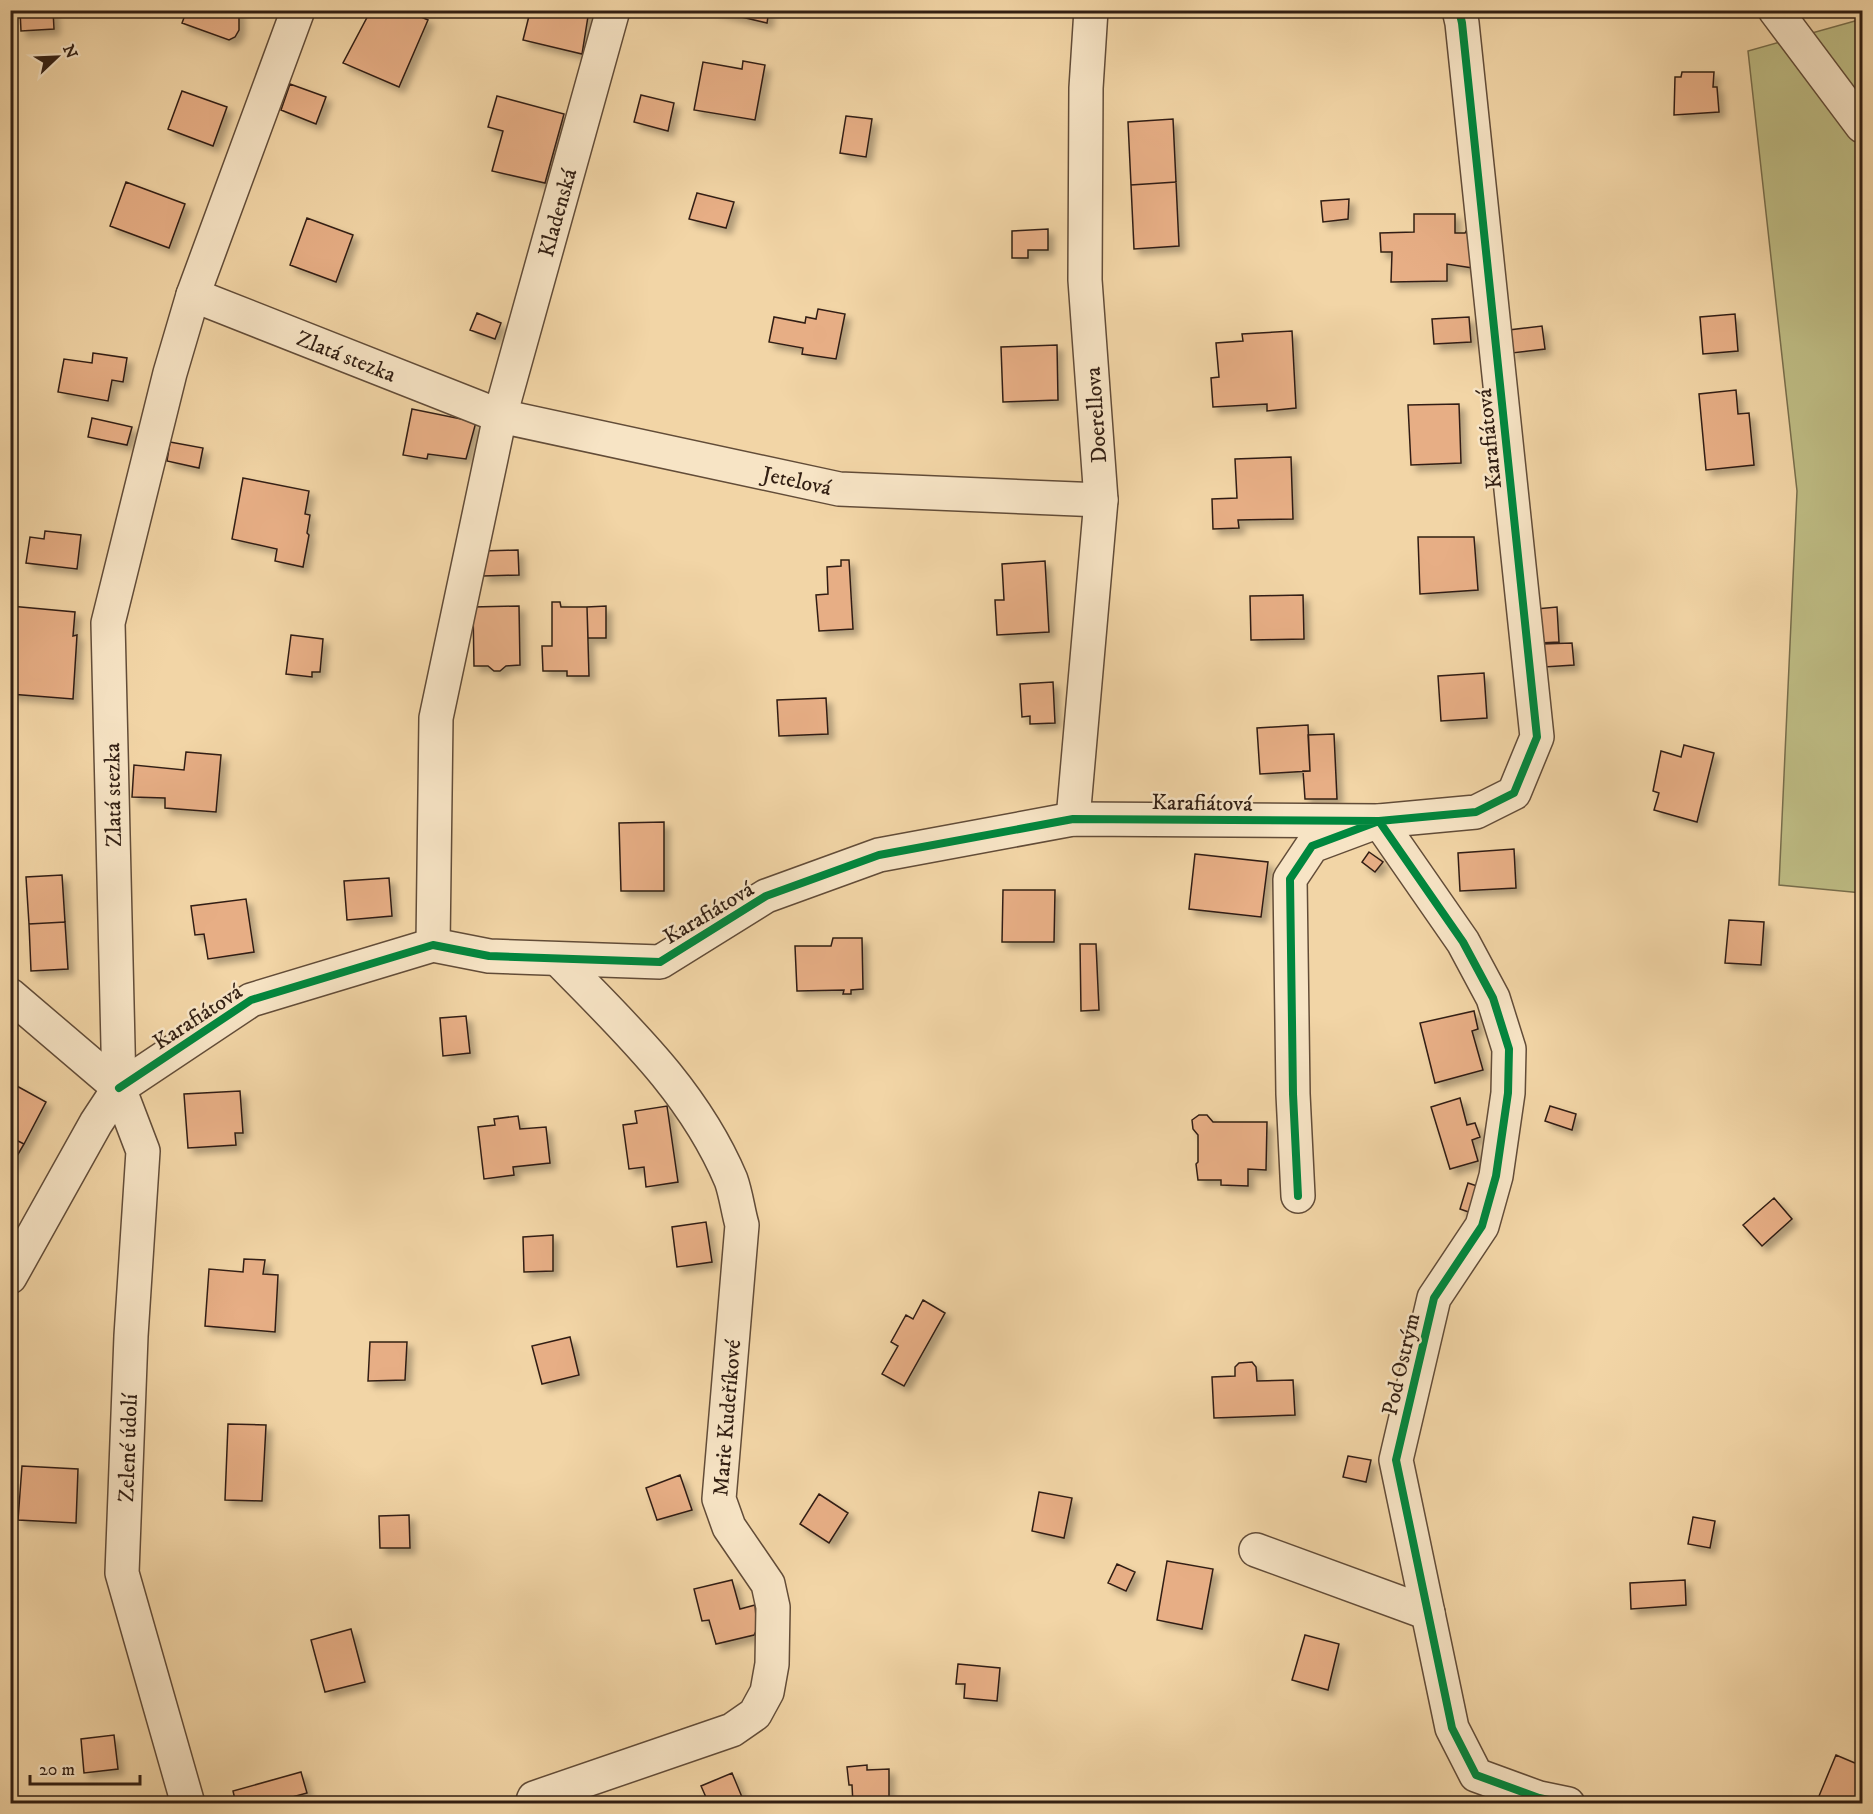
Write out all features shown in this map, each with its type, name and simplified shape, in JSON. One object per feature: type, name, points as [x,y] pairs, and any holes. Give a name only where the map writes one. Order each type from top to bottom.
[{"type":"street","name":"Zlatá stezka","points":[[119,1088],[108,623],[170,373],[193,295],[298,10]]},
{"type":"street","name":"Kladenská","points":[[434,945],[436,718],[500,416],[613,10]]},
{"type":"street","name":"Doerellova","points":[[1073,819],[1101,500],[1085,280],[1086,88],[1092,10]]},
{"type":"street","name":"Karafiátová","points":[[119,1088],[250,1000],[434,945],[489,956],[660,962],[766,896],[879,855],[1073,819],[1379,821],[1476,812],[1514,793],[1537,736],[1459,10]]},
{"type":"street","points":[[1775,10],[1863,126]]},
{"type":"street","name":"Zlatá stezka","points":[[193,295],[500,416]]},
{"type":"street","name":"Jetelová","points":[[500,416],[839,489],[1101,500]]},
{"type":"street","name":"Karafiátová","points":[[1298,1196],[1293,1094],[1290,879],[1312,846],[1379,821]]},
{"type":"street","name":"Pod Ostrým","points":[[1379,821],[1463,942],[1493,998],[1509,1048],[1508,1092],[1496,1176],[1482,1226],[1434,1298],[1396,1461],[1452,1728],[1476,1775],[1539,1798],[1568,1803]]},
{"type":"street","name":"Marie Kudeříkové","points":[[532,1803],[534,1798],[732,1730],[755,1714],[767,1692],[772,1664],[773,1607],[768,1584],[729,1527],[719,1499],[742,1225],[731,1181],[686,1097],[646,1049],[559,960]]},
{"type":"street","points":[[10,995],[119,1088],[96,1123],[10,1277]]},
{"type":"street","name":"Zelené údolí","points":[[119,1088],[143,1151],[131,1336],[122,1573],[188,1803]]},
{"type":"street","points":[[1256,1550],[1428,1613]]},
{"type":"shaded area","points":[[1862,19],[1862,893],[1779,885],[1797,491],[1748,51]]},
{"type":"building","points":[[20,10],[53,10],[54,29],[21,31]]},
{"type":"building","points":[[187,10],[239,10],[239,30],[235,37],[229,40],[182,23]]},
{"type":"building","points":[[371,10],[406,10],[428,20],[399,87],[343,63]]},
{"type":"building","points":[[523,10],[589,10],[582,54],[523,40],[529,16],[522,14]]},
{"type":"building","points":[[712,10],[769,10],[767,23]]},
{"type":"building","points":[[743,61],[765,65],[755,120],[694,110],[703,62],[742,69]]},
{"type":"building","points":[[1682,72],[1714,72],[1713,87],[1717,87],[1719,112],[1674,115],[1675,77],[1681,77]]},
{"type":"building","points":[[290,84],[326,97],[316,124],[281,110]]},
{"type":"building","points":[[182,91],[227,107],[213,146],[168,129]]},
{"type":"building","points":[[641,95],[674,103],[668,131],[634,122]]},
{"type":"building","points":[[497,96],[564,114],[545,183],[492,171],[503,131],[488,127]]},
{"type":"building","points":[[846,116],[872,119],[866,157],[840,153]]},
{"type":"building","points":[[1173,119],[1176,182],[1131,185],[1128,122]]},
{"type":"building","points":[[126,182],[185,204],[169,248],[110,226]]},
{"type":"building","points":[[1176,182],[1179,246],[1134,249],[1131,185]]},
{"type":"building","points":[[697,193],[734,202],[726,228],[689,219]]},
{"type":"building","points":[[1349,199],[1348,219],[1323,222],[1321,201]]},
{"type":"building","points":[[1414,214],[1455,214],[1455,233],[1465,233],[1469,226],[1473,268],[1447,264],[1447,281],[1391,282],[1392,252],[1381,252],[1380,233],[1414,232]]},
{"type":"building","points":[[307,218],[353,235],[336,282],[290,265]]},
{"type":"building","points":[[1048,229],[1048,250],[1028,250],[1028,258],[1012,258],[1012,231]]},
{"type":"building","points":[[818,309],[845,314],[836,359],[802,354],[803,348],[769,342],[774,317],[805,323],[806,317],[816,319]]},
{"type":"building","points":[[477,313],[501,323],[495,339],[470,330]]},
{"type":"building","points":[[1735,314],[1738,351],[1703,354],[1700,317]]},
{"type":"building","points":[[1469,317],[1471,342],[1434,344],[1432,319]]},
{"type":"building","points":[[1542,326],[1545,349],[1512,353],[1509,330]]},
{"type":"building","points":[[1292,331],[1296,408],[1267,411],[1267,404],[1213,407],[1211,378],[1219,377],[1216,343],[1243,341],[1242,334]]},
{"type":"building","points":[[1057,345],[1058,400],[1003,402],[1001,347]]},
{"type":"building","points":[[93,353],[127,358],[123,382],[112,380],[108,401],[58,392],[64,359],[92,363]]},
{"type":"building","points":[[1736,390],[1738,414],[1749,413],[1754,465],[1706,470],[1699,394]]},
{"type":"building","points":[[1459,404],[1461,463],[1411,465],[1408,405]]},
{"type":"building","points":[[412,409],[476,422],[466,459],[428,454],[427,459],[403,455]]},
{"type":"building","points":[[92,418],[132,427],[127,445],[88,437]]},
{"type":"building","points":[[170,442],[203,448],[199,468],[167,461]]},
{"type":"building","points":[[1291,457],[1293,519],[1238,520],[1239,528],[1213,529],[1212,499],[1237,498],[1235,459]]},
{"type":"building","points":[[243,478],[309,491],[305,514],[310,515],[307,533],[309,535],[303,567],[275,561],[277,549],[232,539]]},
{"type":"building","points":[[45,531],[81,535],[77,569],[26,563],[30,537],[44,539]]},
{"type":"building","points":[[1418,537],[1474,537],[1478,590],[1420,594]]},
{"type":"building","points":[[518,550],[519,575],[483,576],[483,551]]},
{"type":"building","points":[[841,560],[849,560],[853,629],[819,631],[816,595],[828,594],[827,567],[841,566]]},
{"type":"building","points":[[1045,561],[1049,632],[997,635],[995,600],[1004,600],[1002,564]]},
{"type":"building","points":[[1303,595],[1304,639],[1251,640],[1250,596]]},
{"type":"building","points":[[552,602],[560,602],[561,607],[587,607],[589,676],[567,676],[567,671],[543,671],[542,646],[552,646]]},
{"type":"building","points":[[10,606],[75,612],[73,636],[77,635],[73,699],[10,694]]},
{"type":"building","points":[[519,606],[520,665],[506,666],[500,671],[494,671],[488,666],[474,666],[473,607]]},
{"type":"building","points":[[606,606],[606,638],[588,638],[587,607]]},
{"type":"building","points":[[1557,607],[1559,642],[1539,643],[1536,609]]},
{"type":"building","points":[[291,635],[323,639],[320,672],[312,672],[312,677],[286,674]]},
{"type":"building","points":[[1572,643],[1574,665],[1544,667],[1542,644]]},
{"type":"building","points":[[1484,673],[1487,718],[1441,721],[1438,676]]},
{"type":"building","points":[[1053,682],[1055,723],[1030,724],[1030,716],[1022,717],[1020,684]]},
{"type":"building","points":[[826,698],[828,734],[779,736],[777,700]]},
{"type":"building","points":[[1308,725],[1310,771],[1260,774],[1257,728]]},
{"type":"building","points":[[1334,734],[1337,799],[1305,799],[1303,771],[1310,771],[1308,735]]},
{"type":"building","points":[[1684,745],[1714,753],[1697,822],[1654,810],[1659,793],[1653,791],[1661,751],[1681,757]]},
{"type":"building","points":[[186,752],[221,755],[216,812],[165,808],[165,798],[132,797],[134,765],[184,770]]},
{"type":"building","points":[[664,822],[664,891],[621,891],[619,823]]},
{"type":"building","points":[[1514,849],[1516,888],[1460,891],[1458,853]]},
{"type":"building","points":[[1369,852],[1383,862],[1375,872],[1362,862]]},
{"type":"building","points":[[1195,854],[1268,862],[1261,917],[1189,909]]},
{"type":"building","points":[[62,875],[65,922],[29,924],[26,877]]},
{"type":"building","points":[[389,878],[392,916],[347,920],[344,881]]},
{"type":"building","points":[[1003,890],[1055,890],[1054,942],[1002,942]]},
{"type":"building","points":[[246,899],[254,952],[208,959],[204,934],[195,935],[191,906]]},
{"type":"building","points":[[1729,920],[1764,922],[1761,965],[1725,963]]},
{"type":"building","points":[[65,922],[68,969],[31,971],[29,924]]},
{"type":"building","points":[[833,938],[862,938],[863,989],[851,990],[851,994],[843,994],[844,990],[797,991],[795,946],[831,946]]},
{"type":"building","points":[[1080,944],[1096,944],[1099,1010],[1081,1011]]},
{"type":"building","points":[[1474,1011],[1478,1029],[1472,1031],[1483,1070],[1435,1083],[1420,1023]]},
{"type":"building","points":[[466,1016],[470,1053],[443,1056],[440,1018]]},
{"type":"building","points":[[15,1085],[46,1102],[24,1144],[10,1137],[10,1093]]},
{"type":"building","points":[[240,1091],[243,1133],[235,1133],[236,1145],[188,1148],[184,1094]]},
{"type":"building","points":[[1460,1098],[1467,1125],[1475,1123],[1480,1137],[1472,1140],[1478,1161],[1450,1169],[1431,1107]]},
{"type":"building","points":[[667,1106],[678,1182],[646,1187],[644,1167],[629,1169],[623,1125],[637,1123],[635,1111]]},
{"type":"building","points":[[1550,1106],[1576,1114],[1572,1130],[1545,1121]]},
{"type":"building","points":[[1199,1115],[1207,1115],[1213,1122],[1267,1122],[1266,1170],[1248,1169],[1248,1186],[1221,1185],[1221,1180],[1198,1180],[1196,1164],[1198,1162],[1198,1135],[1193,1129],[1192,1120]]},
{"type":"building","points":[[518,1116],[520,1129],[546,1127],[550,1163],[513,1167],[514,1175],[484,1179],[478,1127],[495,1125],[494,1119]]},
{"type":"building","points":[[10,1137],[24,1144],[10,1168]]},
{"type":"building","points":[[1468,1183],[1489,1190],[1480,1216],[1460,1209]]},
{"type":"building","points":[[1774,1198],[1792,1219],[1762,1246],[1743,1225]]},
{"type":"building","points":[[706,1222],[712,1262],[677,1267],[672,1227]]},
{"type":"building","points":[[553,1235],[553,1271],[524,1272],[523,1237]]},
{"type":"building","points":[[244,1259],[265,1260],[263,1274],[278,1275],[275,1332],[205,1326],[209,1269],[243,1272]]},
{"type":"building","points":[[923,1300],[945,1313],[904,1386],[882,1374],[898,1346],[891,1342],[906,1315],[913,1319]]},
{"type":"building","points":[[570,1337],[579,1375],[542,1384],[532,1346]]},
{"type":"building","points":[[370,1342],[407,1342],[405,1380],[368,1381]]},
{"type":"building","points":[[1252,1362],[1256,1367],[1257,1381],[1293,1380],[1295,1415],[1214,1418],[1212,1377],[1235,1376],[1235,1367],[1239,1363]]},
{"type":"building","points":[[228,1424],[266,1425],[262,1501],[225,1500]]},
{"type":"building","points":[[1348,1456],[1371,1460],[1366,1482],[1343,1477]]},
{"type":"building","points":[[22,1466],[78,1469],[76,1523],[18,1520]]},
{"type":"building","points":[[680,1475],[692,1510],[657,1520],[646,1488]]},
{"type":"building","points":[[1039,1492],[1072,1498],[1064,1538],[1032,1531]]},
{"type":"building","points":[[819,1494],[848,1513],[829,1543],[800,1524]]},
{"type":"building","points":[[409,1515],[410,1548],[380,1548],[379,1516]]},
{"type":"building","points":[[1693,1517],[1715,1521],[1710,1548],[1688,1544]]},
{"type":"building","points":[[1167,1561],[1213,1569],[1202,1629],[1157,1620]]},
{"type":"building","points":[[1117,1564],[1135,1572],[1126,1591],[1108,1583]]},
{"type":"building","points":[[732,1580],[740,1609],[755,1605],[757,1629],[754,1635],[716,1644],[709,1620],[702,1621],[694,1589]]},
{"type":"building","points":[[1685,1580],[1686,1605],[1631,1609],[1630,1583]]},
{"type":"building","points":[[351,1629],[365,1682],[325,1692],[311,1640]]},
{"type":"building","points":[[1305,1635],[1339,1644],[1328,1690],[1292,1680]]},
{"type":"building","points":[[958,1664],[1000,1668],[997,1701],[964,1698],[965,1684],[956,1684]]},
{"type":"building","points":[[114,1735],[118,1769],[84,1773],[81,1739]]},
{"type":"building","points":[[1836,1755],[1862,1766],[1862,1804],[1838,1804],[1819,1796]]},
{"type":"building","points":[[867,1765],[867,1770],[889,1769],[889,1804],[853,1804],[852,1785],[849,1785],[847,1767]]},
{"type":"building","points":[[301,1772],[307,1793],[281,1800],[282,1804],[236,1804],[233,1791]]},
{"type":"building","points":[[732,1773],[742,1797],[727,1804],[709,1804],[701,1786]]},
{"type":"cycle path","points":[[119,1088],[251,1000],[433,945],[489,956],[660,962],[766,896],[879,855],[1073,819],[1379,821],[1476,812],[1514,793],[1537,737],[1459,10]]},
{"type":"cycle path","points":[[1298,1196],[1293,1094],[1290,879],[1312,846],[1379,821],[1463,942],[1493,998],[1509,1049],[1508,1093],[1496,1176],[1482,1226],[1434,1298],[1396,1460],[1452,1728],[1476,1775],[1539,1798],[1568,1804]]}]
